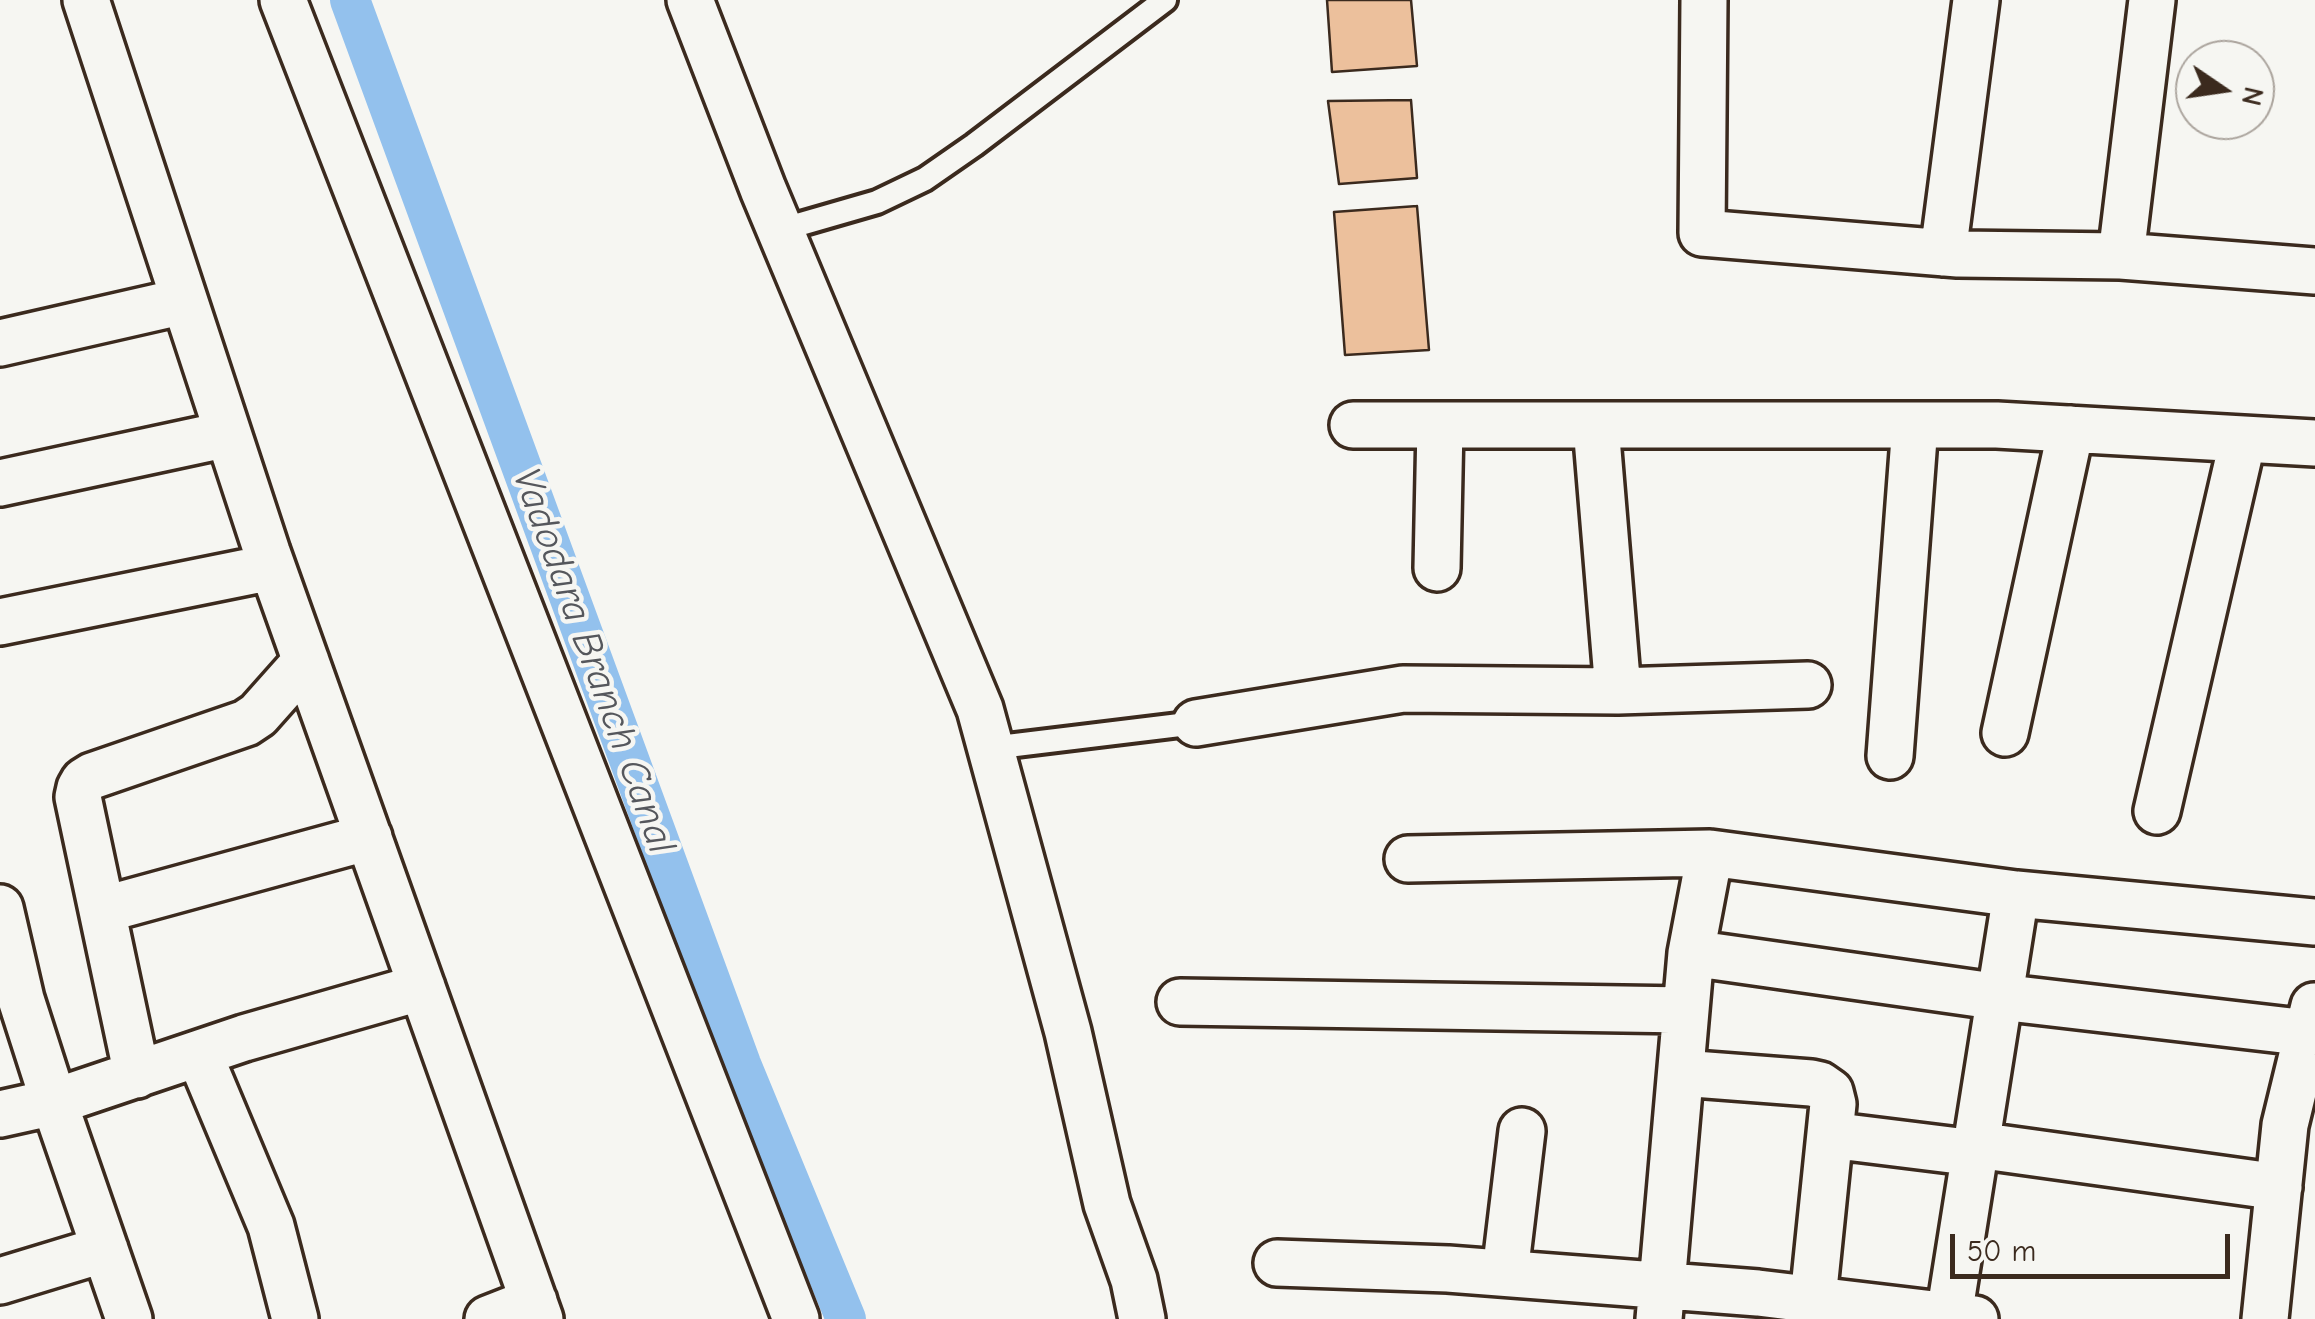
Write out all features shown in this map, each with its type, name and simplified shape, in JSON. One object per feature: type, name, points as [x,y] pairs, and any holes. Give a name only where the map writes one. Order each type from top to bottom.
[{"type":"street","points":[[86,0],[272,567],[537,1310],[488,1319]]},
{"type":"street","points":[[283,0],[796,1319]]},
{"type":"street","points":[[690,0],[780,230],[980,709],[1068,1032],[1108,1204],[1134,1280],[1142,1319]]},
{"type":"street","points":[[1704,0],[1702,233],[1942,253],[2121,256],[2315,271]]},
{"type":"street","points":[[1942,253],[1976,0]]},
{"type":"street","points":[[2121,256],[2152,0]]},
{"type":"street","points":[[0,342],[184,301]]},
{"type":"street","points":[[1890,756],[1915,424]]},
{"type":"street","points":[[1353,425],[1997,425],[2315,443]]},
{"type":"street","points":[[1437,568],[1440,426]]},
{"type":"street","points":[[1596,426],[1618,691]]},
{"type":"street","points":[[2005,733],[2070,428]]},
{"type":"street","points":[[0,483],[228,434]]},
{"type":"street","points":[[2157,811],[2243,439]]},
{"type":"street","points":[[0,622],[272,567]]},
{"type":"street","points":[[138,1075],[78,797],[80,788],[92,776],[246,722],[258,715],[306,660]]},
{"type":"street","points":[[1196,723],[1403,689],[1618,691],[1808,685]]},
{"type":"street","points":[[102,910],[369,837]]},
{"type":"street","points":[[1661,1302],[1691,952],[1710,853]]},
{"type":"street","points":[[1408,859],[1710,853],[2016,894],[2315,922]]},
{"type":"street","points":[[1277,1262],[1504,1273],[1661,1302],[1813,1299],[1962,1318],[1976,1148],[2016,894]]},
{"type":"street","points":[[3,934],[54,1102],[129,1319]]},
{"type":"street","points":[[1691,952],[2000,997],[2311,1018],[2285,1124],[2265,1319]]},
{"type":"street","points":[[0,1114],[54,1102],[244,1038],[422,987]]},
{"type":"street","points":[[1180,1002],[1686,1010]]},
{"type":"street","points":[[200,1054],[270,1226],[295,1319]]},
{"type":"street","points":[[1681,1074],[1820,1085],[1830,1092],[1833,1104],[1813,1299]]},
{"type":"street","points":[[1504,1273],[1522,1131]]},
{"type":"street","points":[[1830,1135],[1976,1148],[2278,1187]]},
{"type":"street","points":[[0,1280],[105,1250]]},
{"type":"lane","points":[[780,230],[877,202],[924,180],[1165,0]]},
{"type":"lane","points":[[991,748],[1196,723]]},
{"type":"building","points":[[1327,0],[1411,0],[1417,66],[1332,72]]},
{"type":"building","points":[[1411,100],[1417,178],[1339,184],[1328,101]]},
{"type":"building","points":[[1417,206],[1429,350],[1345,355],[1334,212]]},
{"type":"waterway","name":"Vadodara Branch Canal","points":[[350,0],[741,1064],[846,1319]]}]
